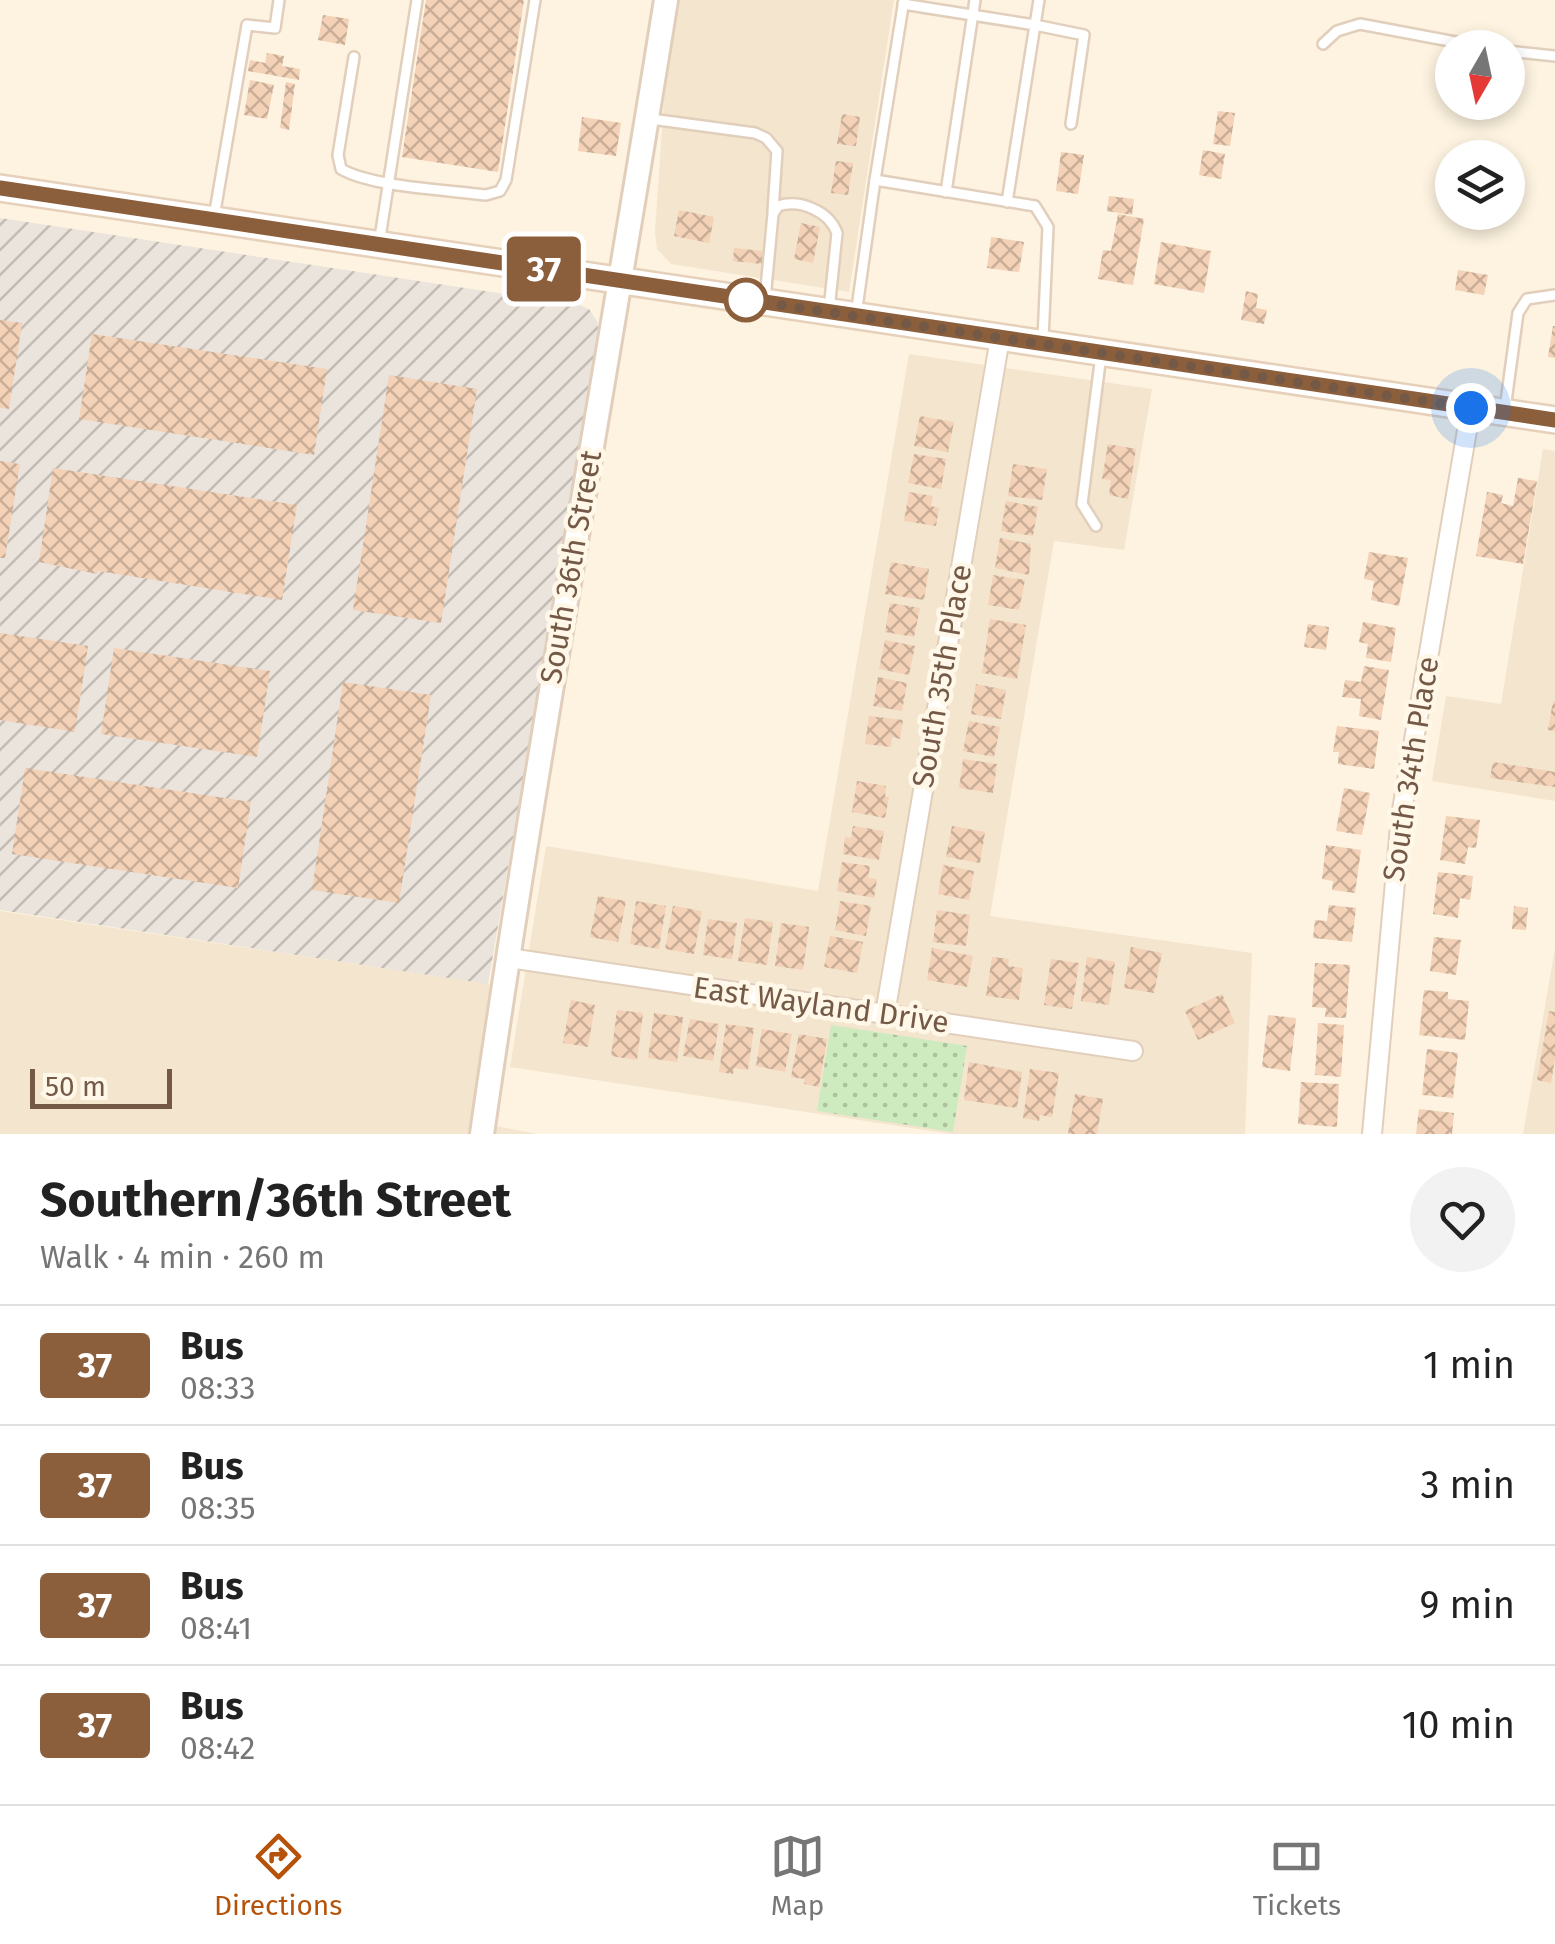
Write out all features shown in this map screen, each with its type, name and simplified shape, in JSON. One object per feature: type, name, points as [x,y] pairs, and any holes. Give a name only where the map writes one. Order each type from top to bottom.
[{"type":"main road","points":[[0,188],[1555,420]]},
{"type":"street","name":"South 36th Street","points":[[482,1134],[551,678],[622,281],[666,0]]},
{"type":"street","name":"South 35th Place","points":[[885,1014],[1000,338]]},
{"type":"street","name":"South 34th Place","points":[[1372,1134],[1401,816],[1471,408]]},
{"type":"street","name":"East Wayland Drive","points":[[509,958],[1133,1052]]},
{"type":"lane","points":[[214,220],[247,24],[275,28],[279,0]]},
{"type":"lane","points":[[379,244],[418,0]]},
{"type":"lane","points":[[354,57],[338,155],[340,169],[389,182],[486,195],[500,191],[506,180],[536,0]]},
{"type":"lane","points":[[946,192],[975,0]]},
{"type":"lane","points":[[1006,202],[1039,0]]},
{"type":"lane","points":[[856,317],[903,2],[1084,35],[1071,124]]},
{"type":"lane","points":[[1323,44],[1337,32],[1360,24],[1435,38]]},
{"type":"lane","points":[[1525,53],[1555,56]]},
{"type":"lane","points":[[647,118],[755,133],[766,138],[776,151],[765,303]]},
{"type":"lane","points":[[875,180],[1035,206],[1048,227],[1043,344]]},
{"type":"lane","points":[[773,214],[778,206],[788,202],[802,204],[835,226],[828,313]]},
{"type":"lane","points":[[1504,412],[1518,313],[1527,298],[1555,295]]},
{"type":"lane","points":[[1096,526],[1082,504],[1101,353]]},
{"type":"shaded area","points":[[680,0],[894,0],[849,292],[671,264],[657,249],[664,100]]},
{"type":"shaded area","points":[[0,218],[579,305],[589,309],[597,321],[599,335],[488,984],[0,910]]},
{"type":"shaded area","points":[[909,354],[1152,389],[1124,550],[1054,541],[990,916],[1252,953],[1245,1134],[951,1134],[510,1067],[546,846],[818,891]]},
{"type":"shaded area","points":[[1543,449],[1555,451],[1555,801],[1432,781],[1446,696],[1501,704]]},
{"type":"shaded area","points":[[0,911],[490,984],[471,1121],[537,1134],[0,1134]]},
{"type":"shaded area","points":[[1555,948],[1555,1134],[1523,1134]]},
{"type":"green space","points":[[831,1025],[967,1046],[953,1132],[817,1111]]},
{"type":"building","points":[[426,0],[524,0],[498,172],[402,157]]},
{"type":"building","points":[[323,15],[349,19],[345,45],[318,40]]},
{"type":"building","points":[[267,53],[284,56],[282,66],[300,69],[299,80],[248,71],[250,60],[265,63]]},
{"type":"building","points":[[250,80],[274,85],[267,119],[244,115]]},
{"type":"building","points":[[286,82],[295,84],[289,130],[280,128]]},
{"type":"building","points":[[1218,111],[1235,113],[1230,146],[1213,144]]},
{"type":"building","points":[[842,114],[860,117],[856,146],[837,144]]},
{"type":"building","points":[[582,117],[621,123],[616,156],[578,151]]},
{"type":"building","points":[[1203,150],[1225,154],[1221,179],[1199,175]]},
{"type":"building","points":[[1061,152],[1084,155],[1078,194],[1056,191]]},
{"type":"building","points":[[836,161],[853,163],[848,195],[831,193]]},
{"type":"building","points":[[1109,196],[1134,199],[1132,215],[1107,211]]},
{"type":"building","points":[[679,210],[714,217],[709,243],[674,236]]},
{"type":"building","points":[[1118,214],[1144,219],[1133,285],[1098,279],[1103,250],[1111,251]]},
{"type":"building","points":[[801,223],[820,227],[813,263],[794,259]]},
{"type":"building","points":[[991,237],[1024,242],[1019,272],[987,268]]},
{"type":"building","points":[[1161,242],[1211,251],[1204,293],[1154,284]]},
{"type":"building","points":[[734,248],[763,251],[762,264],[733,261]]},
{"type":"building","points":[[1458,270],[1488,275],[1484,295],[1455,290]]},
{"type":"building","points":[[1246,291],[1258,294],[1256,308],[1267,310],[1264,324],[1241,320]]},
{"type":"building","points":[[0,320],[22,323],[9,409],[0,408]]},
{"type":"building","points":[[1555,326],[1555,358],[1548,357]]},
{"type":"building","points":[[92,334],[327,369],[314,455],[79,419]]},
{"type":"building","points":[[389,375],[477,389],[441,623],[353,610]]},
{"type":"building","points":[[920,416],[954,422],[948,452],[914,446]]},
{"type":"building","points":[[1108,444],[1136,449],[1128,499],[1109,495],[1111,480],[1102,479]]},
{"type":"building","points":[[914,454],[946,459],[941,489],[908,483]]},
{"type":"building","points":[[0,461],[20,464],[5,558],[0,558]]},
{"type":"building","points":[[1013,464],[1047,469],[1042,500],[1008,496]]},
{"type":"building","points":[[53,468],[297,505],[282,600],[39,562]]},
{"type":"building","points":[[1518,478],[1537,481],[1523,564],[1476,556],[1487,492],[1503,495],[1501,503],[1513,506]]},
{"type":"building","points":[[909,492],[933,496],[931,506],[939,508],[936,526],[904,521]]},
{"type":"building","points":[[1006,501],[1038,507],[1033,536],[1001,531]]},
{"type":"building","points":[[1000,538],[1031,544],[1029,575],[995,568]]},
{"type":"building","points":[[1369,552],[1408,558],[1399,606],[1371,600],[1374,581],[1364,579]]},
{"type":"building","points":[[891,562],[929,569],[924,600],[885,594]]},
{"type":"building","points":[[993,575],[1025,580],[1019,610],[988,605]]},
{"type":"building","points":[[890,603],[920,608],[914,637],[885,632]]},
{"type":"building","points":[[990,619],[1026,625],[1017,679],[982,673]]},
{"type":"building","points":[[1363,622],[1396,628],[1391,662],[1366,658],[1368,644],[1359,642]]},
{"type":"building","points":[[1308,624],[1329,627],[1326,650],[1304,647]]},
{"type":"building","points":[[0,633],[88,646],[75,732],[0,720]]},
{"type":"building","points":[[885,640],[915,646],[909,675],[879,669]]},
{"type":"building","points":[[114,648],[270,671],[257,757],[101,734]]},
{"type":"building","points":[[1364,666],[1389,670],[1381,720],[1359,716],[1361,699],[1342,697],[1345,680],[1361,682]]},
{"type":"building","points":[[878,677],[907,683],[902,711],[873,706]]},
{"type":"building","points":[[343,682],[431,695],[399,903],[312,890]]},
{"type":"building","points":[[976,684],[1006,690],[1001,719],[971,714]]},
{"type":"building","points":[[1555,702],[1555,731],[1548,730]]},
{"type":"building","points":[[869,716],[903,720],[900,739],[892,737],[891,747],[865,744]]},
{"type":"building","points":[[969,721],[1000,727],[994,757],[963,751]]},
{"type":"building","points":[[1337,726],[1379,731],[1374,769],[1338,764],[1339,752],[1333,752]]},
{"type":"building","points":[[963,759],[997,764],[993,793],[959,788]]},
{"type":"building","points":[[1493,762],[1555,772],[1555,787],[1490,778]]},
{"type":"building","points":[[25,768],[251,802],[238,888],[12,854]]},
{"type":"building","points":[[857,781],[886,786],[885,796],[889,797],[885,818],[852,812]]},
{"type":"building","points":[[1344,788],[1370,793],[1362,835],[1336,831]]},
{"type":"building","points":[[1446,816],[1480,820],[1476,848],[1468,847],[1465,864],[1440,860]]},
{"type":"building","points":[[853,826],[884,831],[879,860],[843,854],[845,837],[851,838]]},
{"type":"building","points":[[952,826],[985,832],[980,863],[946,857]]},
{"type":"building","points":[[1326,845],[1361,850],[1355,893],[1332,890],[1333,881],[1322,879]]},
{"type":"building","points":[[842,862],[870,866],[868,878],[877,879],[874,898],[837,891]]},
{"type":"building","points":[[943,865],[974,871],[969,900],[938,894]]},
{"type":"building","points":[[1438,872],[1473,876],[1470,900],[1460,898],[1458,918],[1433,914]]},
{"type":"building","points":[[598,896],[626,901],[618,942],[590,937]]},
{"type":"building","points":[[636,901],[666,906],[659,949],[630,944]]},
{"type":"building","points":[[840,901],[871,906],[866,936],[835,930]]},
{"type":"building","points":[[1329,905],[1356,908],[1352,942],[1313,938],[1315,920],[1327,921]]},
{"type":"building","points":[[673,906],[702,911],[694,954],[665,949]]},
{"type":"building","points":[[1514,906],[1528,908],[1526,930],[1512,929]]},
{"type":"building","points":[[937,910],[970,915],[966,946],[933,942]]},
{"type":"building","points":[[745,918],[773,922],[767,965],[738,961]]},
{"type":"building","points":[[708,919],[737,923],[732,959],[703,955]]},
{"type":"building","points":[[781,923],[809,927],[803,970],[775,966]]},
{"type":"building","points":[[830,936],[863,942],[857,973],[824,967]]},
{"type":"building","points":[[1434,937],[1461,940],[1456,975],[1430,971]]},
{"type":"building","points":[[1131,947],[1162,953],[1154,993],[1124,988]]},
{"type":"building","points":[[932,948],[973,956],[967,987],[927,980]]},
{"type":"building","points":[[992,957],[1009,959],[1008,966],[1023,968],[1019,1000],[986,996]]},
{"type":"building","points":[[1087,957],[1115,962],[1109,1005],[1081,1001]]},
{"type":"building","points":[[1051,959],[1079,963],[1072,1009],[1044,1005]]},
{"type":"building","points":[[1315,963],[1350,965],[1346,1018],[1325,1017],[1326,1008],[1312,1007]]},
{"type":"building","points":[[1424,990],[1448,992],[1448,999],[1469,1001],[1465,1040],[1419,1035]]},
{"type":"building","points":[[1222,994],[1235,1023],[1198,1040],[1185,1011]]},
{"type":"building","points":[[571,1000],[595,1005],[588,1047],[563,1043]]},
{"type":"building","points":[[617,1010],[643,1013],[637,1060],[611,1056]]},
{"type":"building","points":[[1549,1011],[1555,1012],[1551,1083],[1537,1080]]},
{"type":"building","points":[[654,1013],[683,1017],[677,1062],[648,1058]]},
{"type":"building","points":[[1268,1015],[1296,1018],[1290,1071],[1262,1067]]},
{"type":"building","points":[[690,1019],[719,1024],[713,1061],[683,1056]]},
{"type":"building","points":[[1318,1023],[1344,1025],[1341,1077],[1315,1075]]},
{"type":"building","points":[[726,1024],[754,1028],[748,1070],[719,1072]]},
{"type":"building","points":[[762,1029],[792,1034],[785,1072],[756,1066]]},
{"type":"building","points":[[799,1034],[827,1039],[819,1087],[791,1077]]},
{"type":"building","points":[[1427,1049],[1458,1053],[1453,1098],[1422,1095]]},
{"type":"building","points":[[969,1062],[1022,1072],[1017,1108],[964,1100]]},
{"type":"building","points":[[1030,1069],[1059,1073],[1052,1117],[1040,1115],[1039,1121],[1023,1118]]},
{"type":"building","points":[[1301,1082],[1339,1084],[1337,1127],[1298,1124]]},
{"type":"building","points":[[1075,1094],[1103,1099],[1097,1134],[1068,1134]]},
{"type":"building","points":[[1419,1109],[1454,1113],[1452,1134],[1416,1134]]},
{"type":"bus line","name":"37","points":[[0,188],[1555,420]]},
{"type":"route","points":[[746,300],[1471,408]]}]
